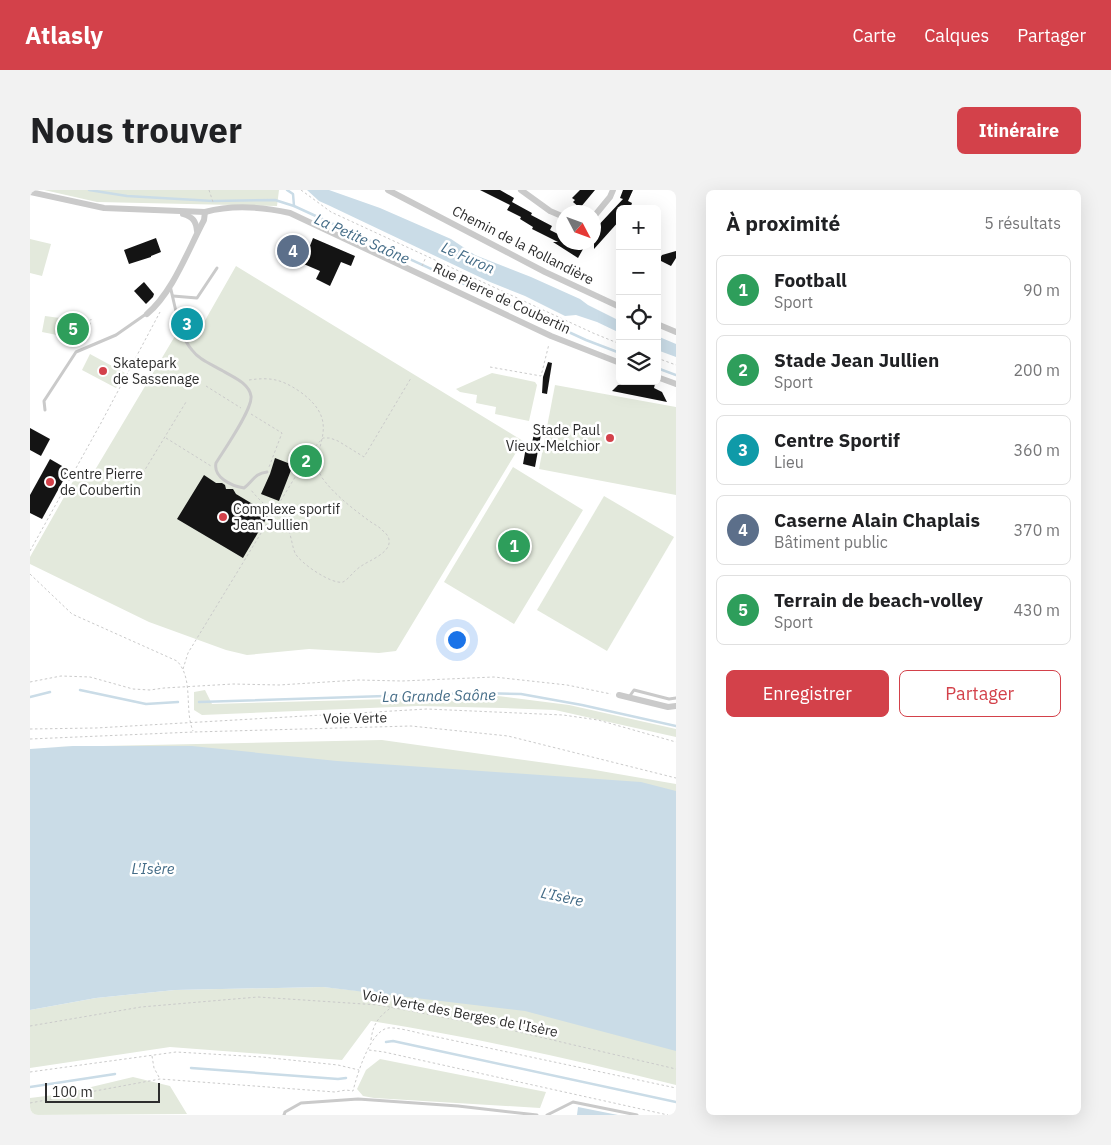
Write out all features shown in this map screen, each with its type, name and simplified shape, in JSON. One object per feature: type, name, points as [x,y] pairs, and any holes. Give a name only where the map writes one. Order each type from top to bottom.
[{"type":"street","name":"Chemin de la Rollandière","points":[[388,190],[537,267],[616,305]]},
{"type":"street","points":[[522,190],[556,214]]},
{"type":"street","points":[[601,208],[613,190]]},
{"type":"street","name":"Rue Pierre de Coubertin","points":[[30,192],[104,208],[176,212],[262,208],[290,213],[551,336],[616,361]]},
{"type":"street","name":"Rue Pierre de Coubertin","points":[[176,212],[192,216],[196,222],[197,232]]},
{"type":"street","points":[[147,314],[161,300],[170,285],[204,220],[205,212]]},
{"type":"street","points":[[661,326],[676,332]]},
{"type":"street","points":[[661,378],[676,384]]},
{"type":"street","points":[[619,695],[668,707],[676,706]]},
{"type":"lane","points":[[173,296],[198,298],[217,268]]},
{"type":"lane","points":[[170,285],[185,338],[191,350],[202,359],[240,381],[247,388],[251,396],[247,411],[216,463],[215,469],[218,476],[241,488],[247,487],[262,472],[267,472]]},
{"type":"lane","points":[[45,410],[44,401],[76,352],[90,348],[116,335],[147,314]]},
{"type":"lane","points":[[629,697],[634,690],[669,699],[676,698]]},
{"type":"lane","points":[[284,1115],[285,1112],[301,1103],[358,1098],[537,1115]]},
{"type":"lane","points":[[547,1115],[573,1102],[637,1115]]},
{"type":"path","points":[[210,190],[214,206]]},
{"type":"path","points":[[302,190],[332,212],[426,257],[616,342]]},
{"type":"path","points":[[420,270],[426,257]]},
{"type":"path","points":[[30,550],[102,424],[163,306]]},
{"type":"path","points":[[90,348],[87,342],[91,319]]},
{"type":"path","points":[[490,367],[541,376],[551,336]]},
{"type":"path","points":[[661,360],[676,366]]},
{"type":"path","points":[[240,381],[262,378],[276,379],[308,397],[318,407],[322,418],[323,438],[319,458],[319,471],[322,478],[352,508],[382,529],[389,538],[388,547],[343,582],[336,582],[313,570],[299,558],[288,528],[247,487]]},
{"type":"path","points":[[183,668],[188,653],[311,451],[323,438],[330,438],[364,456],[411,378]]},
{"type":"path","points":[[206,386],[282,433],[267,472]]},
{"type":"path","points":[[143,473],[186,402]]},
{"type":"path","points":[[165,437],[215,469]]},
{"type":"path","points":[[30,574],[72,614],[177,661],[183,668],[187,687],[190,722],[194,732]]},
{"type":"path","points":[[30,682],[61,676],[90,677],[133,689],[150,690],[233,684],[279,685],[358,680],[402,681],[494,677],[619,695]]},
{"type":"path","points":[[30,729],[96,728],[427,709],[483,710],[563,715],[598,720],[676,742]]},
{"type":"path","name":"Voie Verte","points":[[30,739],[411,726],[508,736],[676,778]]},
{"type":"path","name":"Voie Verte des Berges de l'Isère","points":[[30,1026],[140,1007],[258,997],[379,1005],[510,1030],[676,1069]]},
{"type":"path","points":[[30,1103],[160,1079],[335,1092],[353,1091],[359,1070],[369,1050],[372,1028],[382,1014],[392,1007]]},
{"type":"path","points":[[371,1041],[377,1034],[388,1028],[414,1032],[676,1088]]},
{"type":"path","points":[[369,1050],[668,1115]]},
{"type":"path","points":[[30,1072],[176,1052],[262,1057],[338,1065],[359,1070]]},
{"type":"path","points":[[152,1055],[154,1068],[160,1079]]},
{"type":"shaded area","points":[[44,190],[279,190],[277,206],[97,202]]},
{"type":"shaded area","points":[[30,239],[51,244],[42,276],[30,273]]},
{"type":"shaded area","points":[[236,266],[523,441],[396,651],[379,653],[309,649],[247,655],[226,650],[149,622],[30,564],[30,557],[76,476],[92,475],[178,331],[203,324]]},
{"type":"shaded area","points":[[45,316],[60,318],[57,335],[42,332]]},
{"type":"shaded area","points":[[62,319],[87,323],[84,339],[59,335]]},
{"type":"shaded area","name":"Skatepark de Sassenage","points":[[90,354],[125,373],[116,388],[82,370]]},
{"type":"shaded area","points":[[492,373],[535,382],[537,385],[529,421],[495,414],[496,407],[476,403],[477,395],[460,392],[456,389]]},
{"type":"shaded area","name":"Stade Paul Vieux-Melchior","points":[[555,385],[676,407],[676,495],[539,469]]},
{"type":"shaded area","points":[[513,467],[583,510],[514,624],[444,582]]},
{"type":"shaded area","points":[[604,496],[674,537],[607,651],[537,610]]},
{"type":"shaded area","points":[[205,690],[212,704],[498,696],[569,705],[676,729],[676,737],[555,710],[418,706],[202,715],[194,710],[194,692]]},
{"type":"shaded area","points":[[382,740],[589,769],[676,784],[676,809],[235,762],[55,747]]},
{"type":"shaded area","points":[[323,987],[676,1025],[676,1085],[524,1050],[371,1021],[342,1060],[170,1047],[30,1068],[30,1010],[96,998],[175,990]]},
{"type":"shaded area","points":[[380,1059],[546,1092],[540,1108],[363,1096],[357,1089],[366,1070]]},
{"type":"shaded area","points":[[133,1077],[170,1086],[187,1114],[30,1115],[30,1098],[62,1094]]},
{"type":"water","name":"Le Furon","points":[[307,190],[329,190],[380,208],[451,239],[475,255],[580,299],[616,319],[616,331],[576,315],[565,316],[319,201]]},
{"type":"water","points":[[661,338],[676,344],[676,357],[661,351]]},
{"type":"water","name":"L'Isère","points":[[73,746],[192,746],[337,761],[641,782],[676,791],[676,1051],[525,1011],[323,987],[175,990],[96,998],[30,1010],[30,749]]},
{"type":"water","points":[[578,1107],[618,1115],[577,1115]]},
{"type":"building","points":[[480,190],[500,190],[514,198],[512,202],[552,226],[550,230],[556,233],[556,241],[532,229],[533,227],[520,219],[521,217],[507,210],[510,205]]},
{"type":"building","points":[[580,190],[595,190],[582,205],[576,205],[572,198]]},
{"type":"building","points":[[623,190],[633,190],[628,201],[632,203],[631,205],[617,205],[623,199],[620,198]]},
{"type":"building","points":[[616,206],[616,224],[601,241],[601,223]]},
{"type":"building","points":[[156,238],[161,252],[129,264],[124,250]]},
{"type":"building","points":[[313,238],[355,256],[351,266],[341,262],[330,286],[316,279],[320,271],[285,256],[291,243],[308,251]]},
{"type":"building","points":[[566,250],[582,250],[578,258]]},
{"type":"building","points":[[676,251],[676,258],[671,266],[661,261],[662,255]]},
{"type":"building","points":[[144,282],[154,294],[146,304],[134,291]]},
{"type":"building","points":[[548,362],[552,363],[547,394],[542,393],[543,377]]},
{"type":"building","points":[[618,385],[655,385],[654,388],[662,392],[667,402],[612,391]]},
{"type":"building","name":"Centre Pierre de Coubertin","points":[[30,428],[50,439],[41,456],[30,450]]},
{"type":"building","points":[[535,428],[542,429],[535,467],[523,464],[526,447],[531,448]]},
{"type":"building","points":[[275,458],[293,465],[279,501],[261,494]]},
{"type":"building","name":"Centre Pierre de Coubertin","points":[[50,459],[69,470],[42,519],[30,513],[30,495]]},
{"type":"building","name":"Complexe sportif Jean Jullien","points":[[204,475],[216,483],[222,483],[226,489],[233,489],[236,494],[269,514],[243,558],[177,519]]},
{"type":"waterway","name":"La Petite Saône","points":[[89,190],[127,196],[213,201],[275,200],[294,206],[586,340],[616,351]]},
{"type":"waterway","points":[[287,190],[293,194],[294,206]]},
{"type":"waterway","name":"La Petite Saône","points":[[661,369],[676,375]]},
{"type":"waterway","name":"La Grande Saône","points":[[80,690],[146,704],[178,702]]},
{"type":"waterway","name":"La Grande Saône","points":[[30,697],[50,692]]},
{"type":"waterway","name":"La Grande Saône","points":[[199,702],[478,693],[521,694],[582,705],[676,726]]},
{"type":"waterway","points":[[386,1042],[393,1041],[676,1102]]},
{"type":"waterway","points":[[191,1068],[338,1079],[346,1078]]},
{"type":"waterway","points":[[30,1087],[115,1074]]},
{"type":"place","name":"Caserne Alain Chaplais","points":[[293,251]]},
{"type":"place","name":"Centre Sportif","points":[[187,324]]},
{"type":"place","name":"Terrain de beach-volley","points":[[73,329]]},
{"type":"place","name":"Skatepark de Sassenage","points":[[103,371]]},
{"type":"place","name":"Stade Paul Vieux-Melchior","points":[[610,438]]},
{"type":"place","name":"Stade Jean Jullien","points":[[306,461]]},
{"type":"place","name":"Centre Pierre de Coubertin","points":[[50,482]]},
{"type":"place","name":"Complexe sportif Jean Jullien","points":[[223,517]]},
{"type":"place","name":"Football","points":[[514,546]]}]
